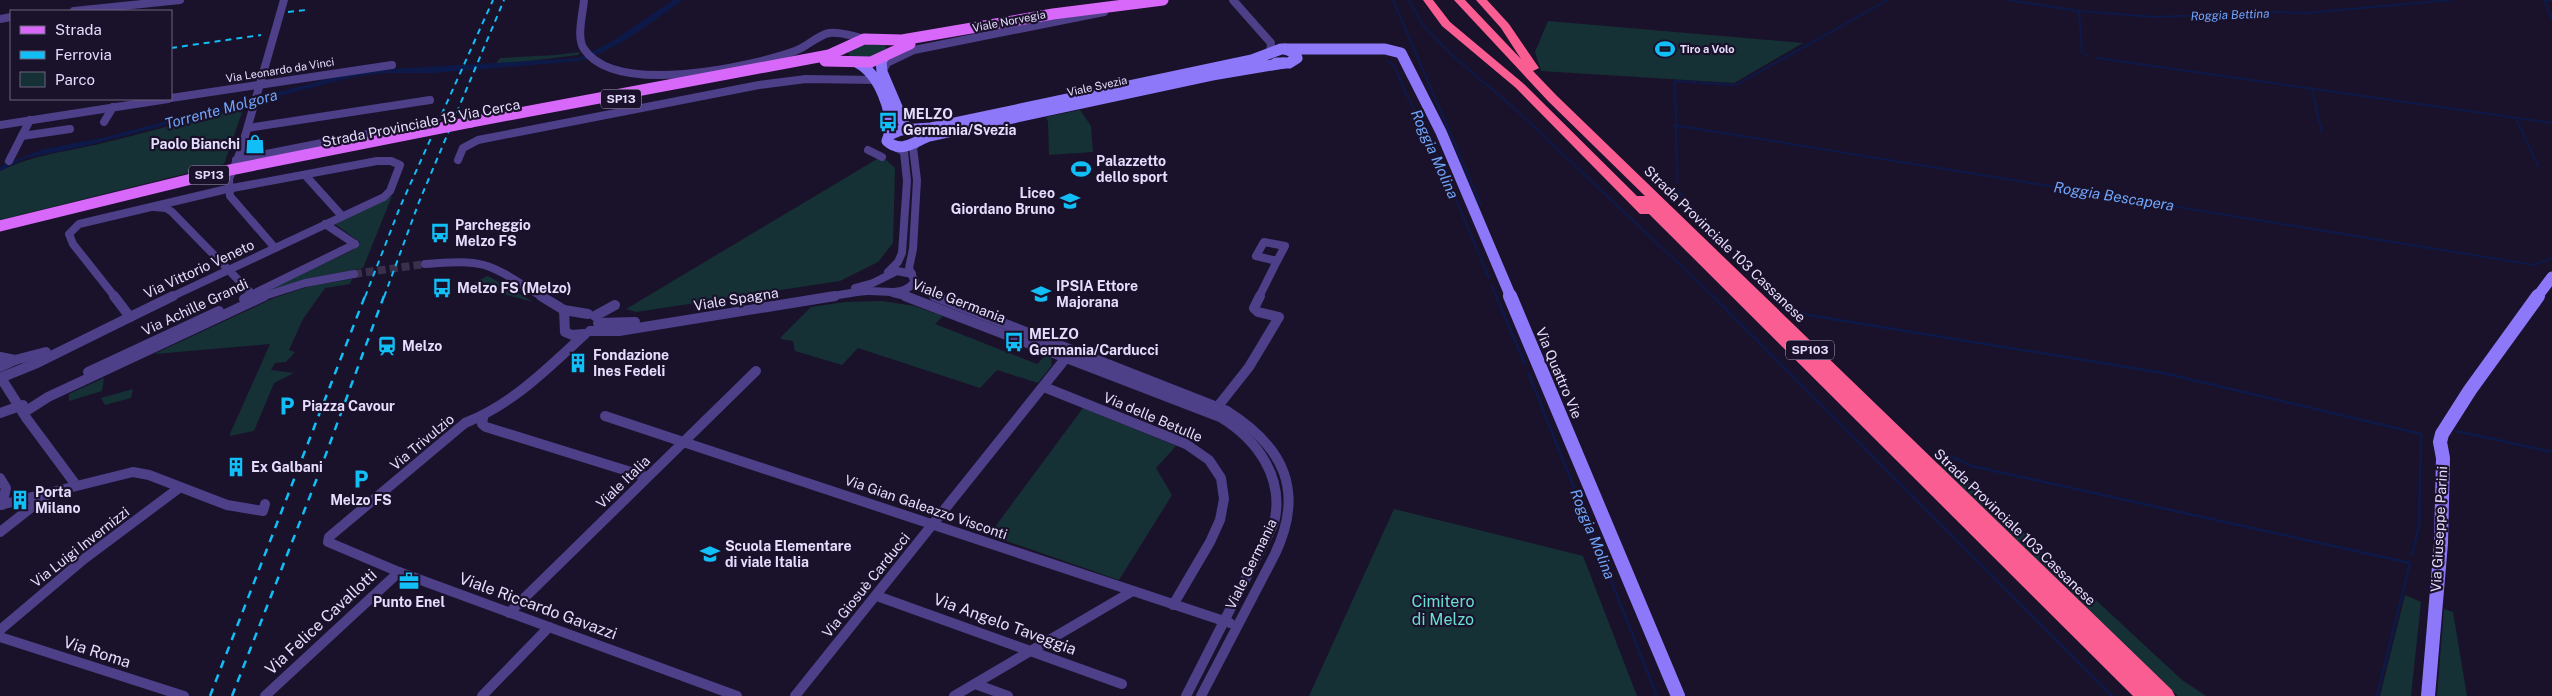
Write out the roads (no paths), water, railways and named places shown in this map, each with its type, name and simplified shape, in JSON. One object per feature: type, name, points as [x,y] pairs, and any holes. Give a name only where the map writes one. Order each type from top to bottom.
[{"type":"highway","name":"SP103","points":[[1428,0],[1446,24],[1520,86],[1669,235],[1714,272]]},
{"type":"highway","name":"Strada Provinciale 103 Cassanese","points":[[1448,0],[1542,99],[1714,272],[2146,696]]},
{"type":"highway","name":"Strada Provinciale 103 Cassanese","points":[[1459,0],[1552,98],[2165,696]]},
{"type":"highway","name":"SP103","points":[[1481,0],[1509,31],[1548,88],[1636,179]]},
{"type":"main road","name":"Strada Provinciale 13 Via Cerca","points":[[0,232],[219,178],[829,55],[846,46],[868,39],[886,41],[926,37],[1126,0]]},
{"type":"main road","points":[[1053,14],[1164,0]]},
{"type":"main road","name":"Strada Provinciale 13 Via Cerca","points":[[0,226],[220,172],[818,62],[872,62],[887,58],[912,44],[1053,14]]},
{"type":"main road","points":[[886,41],[892,47],[887,58]]},
{"type":"main road","points":[[846,46],[842,55],[854,62]]},
{"type":"street","points":[[89,10],[180,0]]},
{"type":"street","points":[[275,248],[229,195],[227,189],[248,128],[254,100],[284,0]]},
{"type":"street","points":[[584,0],[582,42],[586,51],[594,61],[643,75],[679,75],[790,52],[805,47],[828,34],[868,39]]},
{"type":"street","name":"Viale Norvegia","points":[[887,58],[916,49],[1164,0]]},
{"type":"street","points":[[1233,0],[1271,43],[1271,60],[1284,64]]},
{"type":"street","points":[[846,46],[850,41],[847,35]]},
{"type":"street","points":[[1284,49],[1296,53],[1297,57],[1295,60]]},
{"type":"street","name":"Viale Svezia","points":[[891,134],[900,130],[931,128],[1252,60],[1284,49],[1353,51],[1396,58],[1407,64]]},
{"type":"street","name":"Viale Svezia","points":[[895,147],[907,147],[929,136],[1161,85],[1260,66],[1284,64],[1309,54],[1329,50]]},
{"type":"street","points":[[884,276],[902,270],[913,277],[906,290],[889,292],[878,285],[884,276],[898,262],[901,256],[907,186],[904,152],[887,141],[891,134],[892,122],[879,76],[881,61],[887,58]]},
{"type":"street","points":[[854,62],[868,67],[879,76]]},
{"type":"street","points":[[842,78],[858,72],[861,66],[854,62]]},
{"type":"street","name":"Via Leonardo da Vinci","points":[[172,98],[392,64]]},
{"type":"street","name":"Via Quattro Vie","points":[[1407,64],[1445,141],[1678,696]]},
{"type":"street","points":[[458,160],[463,148],[478,140],[766,83],[806,79],[858,79],[879,76]]},
{"type":"street","points":[[858,79],[883,88],[905,126],[921,136],[917,142]]},
{"type":"street","name":"Via Leonardo da Vinci","points":[[0,125],[157,100]]},
{"type":"street","points":[[248,128],[430,100]]},
{"type":"street","points":[[104,122],[113,107]]},
{"type":"street","points":[[9,161],[30,120]]},
{"type":"street","points":[[22,136],[70,129]]},
{"type":"street","points":[[236,160],[393,129]]},
{"type":"street","name":"Viale Germania","points":[[917,142],[913,148],[917,172],[913,249],[909,266],[920,289],[1069,354]]},
{"type":"street","points":[[868,150],[882,157]]},
{"type":"street","name":"Via Vittorio Veneto","points":[[1,378],[384,197],[390,191],[400,166],[396,162],[384,160],[304,175]]},
{"type":"street","points":[[130,317],[69,237],[72,230],[82,223],[146,206],[304,175],[342,216]]},
{"type":"street","points":[[146,206],[163,207],[170,210],[252,295]]},
{"type":"street","name":"Via Achille Grandi","points":[[48,397],[97,368],[355,244],[325,224]]},
{"type":"street","points":[[1214,411],[1252,362],[1279,317],[1255,309],[1254,304],[1277,261]]},
{"type":"street","points":[[425,264],[460,262],[483,265],[496,270],[564,310],[594,318]]},
{"type":"street","points":[[0,413],[21,409],[38,402],[273,293],[310,282],[354,274]]},
{"type":"street","name":"Viale Spagna","points":[[594,318],[626,324],[839,291],[869,284],[884,276]]},
{"type":"street","name":"Via Giuseppe Parini","points":[[2428,696],[2441,543],[2443,458],[2440,442],[2442,434],[2470,390],[2552,277]]},
{"type":"street","name":"Viale Spagna","points":[[588,332],[619,331],[867,291],[889,292]]},
{"type":"street","name":"Viale Germania","points":[[889,292],[916,298],[1069,354],[1214,411],[1249,425],[1268,443],[1283,468],[1289,492],[1289,515],[1285,530],[1201,696]]},
{"type":"street","points":[[566,330],[574,318],[594,318],[615,305]]},
{"type":"street","points":[[564,310],[566,330],[565,351]]},
{"type":"street","name":"Via Trivulzio","points":[[329,543],[329,537],[465,424],[483,418],[511,400],[588,332],[594,318]]},
{"type":"street","points":[[566,330],[588,332]]},
{"type":"street","name":"Via Vittorio Veneto","points":[[0,367],[15,360],[84,338]]},
{"type":"street","name":"Via Giosuè Carducci","points":[[795,696],[1069,354]]},
{"type":"street","points":[[0,357],[15,360],[1,378],[76,485]]},
{"type":"street","name":"Viale Italia","points":[[508,613],[756,371]]},
{"type":"street","name":"Via delle Betulle","points":[[1044,387],[1186,444],[1202,453],[1218,472],[1225,492],[1222,515],[1173,605]]},
{"type":"street","name":"Viale Germania","points":[[1186,696],[1272,530],[1276,517],[1277,496],[1271,473],[1255,446],[1214,411]]},
{"type":"street","name":"Via Gian Galeazzo Visconti","points":[[605,416],[934,524],[1131,592],[1238,625]]},
{"type":"street","points":[[483,418],[482,424],[486,427],[647,477]]},
{"type":"street","points":[[1,505],[133,472],[149,475],[179,488],[241,509],[262,511],[266,504]]},
{"type":"street","points":[[0,478],[6,488],[1,505]]},
{"type":"street","name":"Via Luigi Invernizzi","points":[[0,630],[80,562],[179,488]]},
{"type":"street","points":[[0,532],[50,492]]},
{"type":"street","name":"Viale Riccardo Gavazzi","points":[[329,543],[399,572],[508,613],[737,696]]},
{"type":"street","name":"Via Felice Cavallotti","points":[[265,696],[399,572]]},
{"type":"street","points":[[954,696],[1033,652],[1131,592]]},
{"type":"street","name":"Via Angelo Taveggia","points":[[877,596],[1122,684]]},
{"type":"street","points":[[482,696],[549,627]]},
{"type":"street","name":"Via Roma","points":[[0,637],[151,692],[184,696]]},
{"type":"street","points":[[975,684],[1008,696]]},
{"type":"water","name":"Torrente Molgora","points":[[673,0],[683,0],[621,42],[580,61],[433,73],[384,73],[353,77],[85,146],[26,158],[0,171],[0,167],[5,164],[44,149],[98,139],[335,77],[378,70],[579,58],[613,41]]},
{"type":"waterway","points":[[1393,0],[1481,205]]},
{"type":"waterway","points":[[1409,0],[1422,24],[1454,57],[1513,107],[1714,297]]},
{"type":"waterway","points":[[1676,125],[1675,81],[1736,85],[1888,0]]},
{"type":"waterway","name":"Roggia Bettina","points":[[2009,0],[2079,11]]},
{"type":"waterway","name":"Roggia Bettina","points":[[2079,11],[2156,17],[2276,12],[2306,13],[2451,0]]},
{"type":"waterway","points":[[2544,0],[2552,20]]},
{"type":"waterway","points":[[2546,0],[2552,1]]},
{"type":"waterway","points":[[2079,11],[2082,52],[2087,55]]},
{"type":"waterway","points":[[2097,58],[2552,123]]},
{"type":"waterway","name":"Roggia Molina","points":[[1387,61],[1394,65],[1409,100],[1428,133],[1489,278]]},
{"type":"waterway","points":[[2312,89],[2322,133]]},
{"type":"waterway","points":[[2516,118],[2538,166]]},
{"type":"waterway","name":"Roggia Bescapera","points":[[1676,125],[2534,265],[2552,258]]},
{"type":"waterway","points":[[1676,125],[1677,182]]},
{"type":"waterway","points":[[1675,188],[1694,209],[1692,212]]},
{"type":"waterway","name":"Roggia Molina","points":[[1492,286],[1497,297]]},
{"type":"waterway","name":"Roggia Molina","points":[[1496,296],[1525,364]]},
{"type":"waterway","points":[[1714,297],[2112,696]]},
{"type":"waterway","points":[[1787,307],[1808,315],[2163,373],[2421,434],[2419,526],[2412,555]]},
{"type":"waterway","name":"Roggia Molina","points":[[1528,372],[1657,696]]},
{"type":"waterway","points":[[2456,431],[2552,452]]},
{"type":"waterway","points":[[1939,451],[1972,466],[2410,563],[2377,696]]},
{"type":"tunnel","points":[[354,274],[425,264]]},
{"type":"railway","points":[[365,297],[400,207],[493,0]]},
{"type":"railway","points":[[384,297],[419,202],[504,0]]},
{"type":"railway","points":[[288,12],[306,10]]},
{"type":"railway","points":[[172,48],[261,35]]},
{"type":"railway","points":[[210,696],[365,296]]},
{"type":"railway","points":[[232,696],[319,473],[384,296]]},
{"type":"place","name":"Tiro a Volo","points":[[1665,49]]},
{"type":"place","name":"MELZO Germania/Svezia","points":[[888,122]]},
{"type":"place","name":"Paolo Bianchi","points":[[255,144]]},
{"type":"place","name":"Palazzetto dello sport","points":[[1081,169]]},
{"type":"place","name":"Liceo Giordano Bruno","points":[[1070,201]]},
{"type":"place","name":"Parcheggio Melzo FS","points":[[440,233]]},
{"type":"place","name":"Melzo FS (Melzo)","points":[[442,288]]},
{"type":"place","name":"IPSIA Ettore Majorana","points":[[1041,294]]},
{"type":"place","name":"MELZO Germania/Carducci","points":[[1014,342]]},
{"type":"place","name":"Melzo","points":[[387,346]]},
{"type":"place","name":"Fondazione Ines Fedeli","points":[[578,363]]},
{"type":"place","name":"Piazza Cavour","points":[[287,406]]},
{"type":"place","name":"Ex Galbani","points":[[236,467]]},
{"type":"place","name":"Melzo FS","points":[[361,479]]},
{"type":"place","name":"Porta Milano","points":[[20,500]]},
{"type":"place","name":"Scuola Elementare di viale Italia","points":[[710,554]]},
{"type":"place","name":"Punto Enel","points":[[409,581]]},
{"type":"park label","name":"Cimitero di Melzo","points":[[1443,610]]}]
